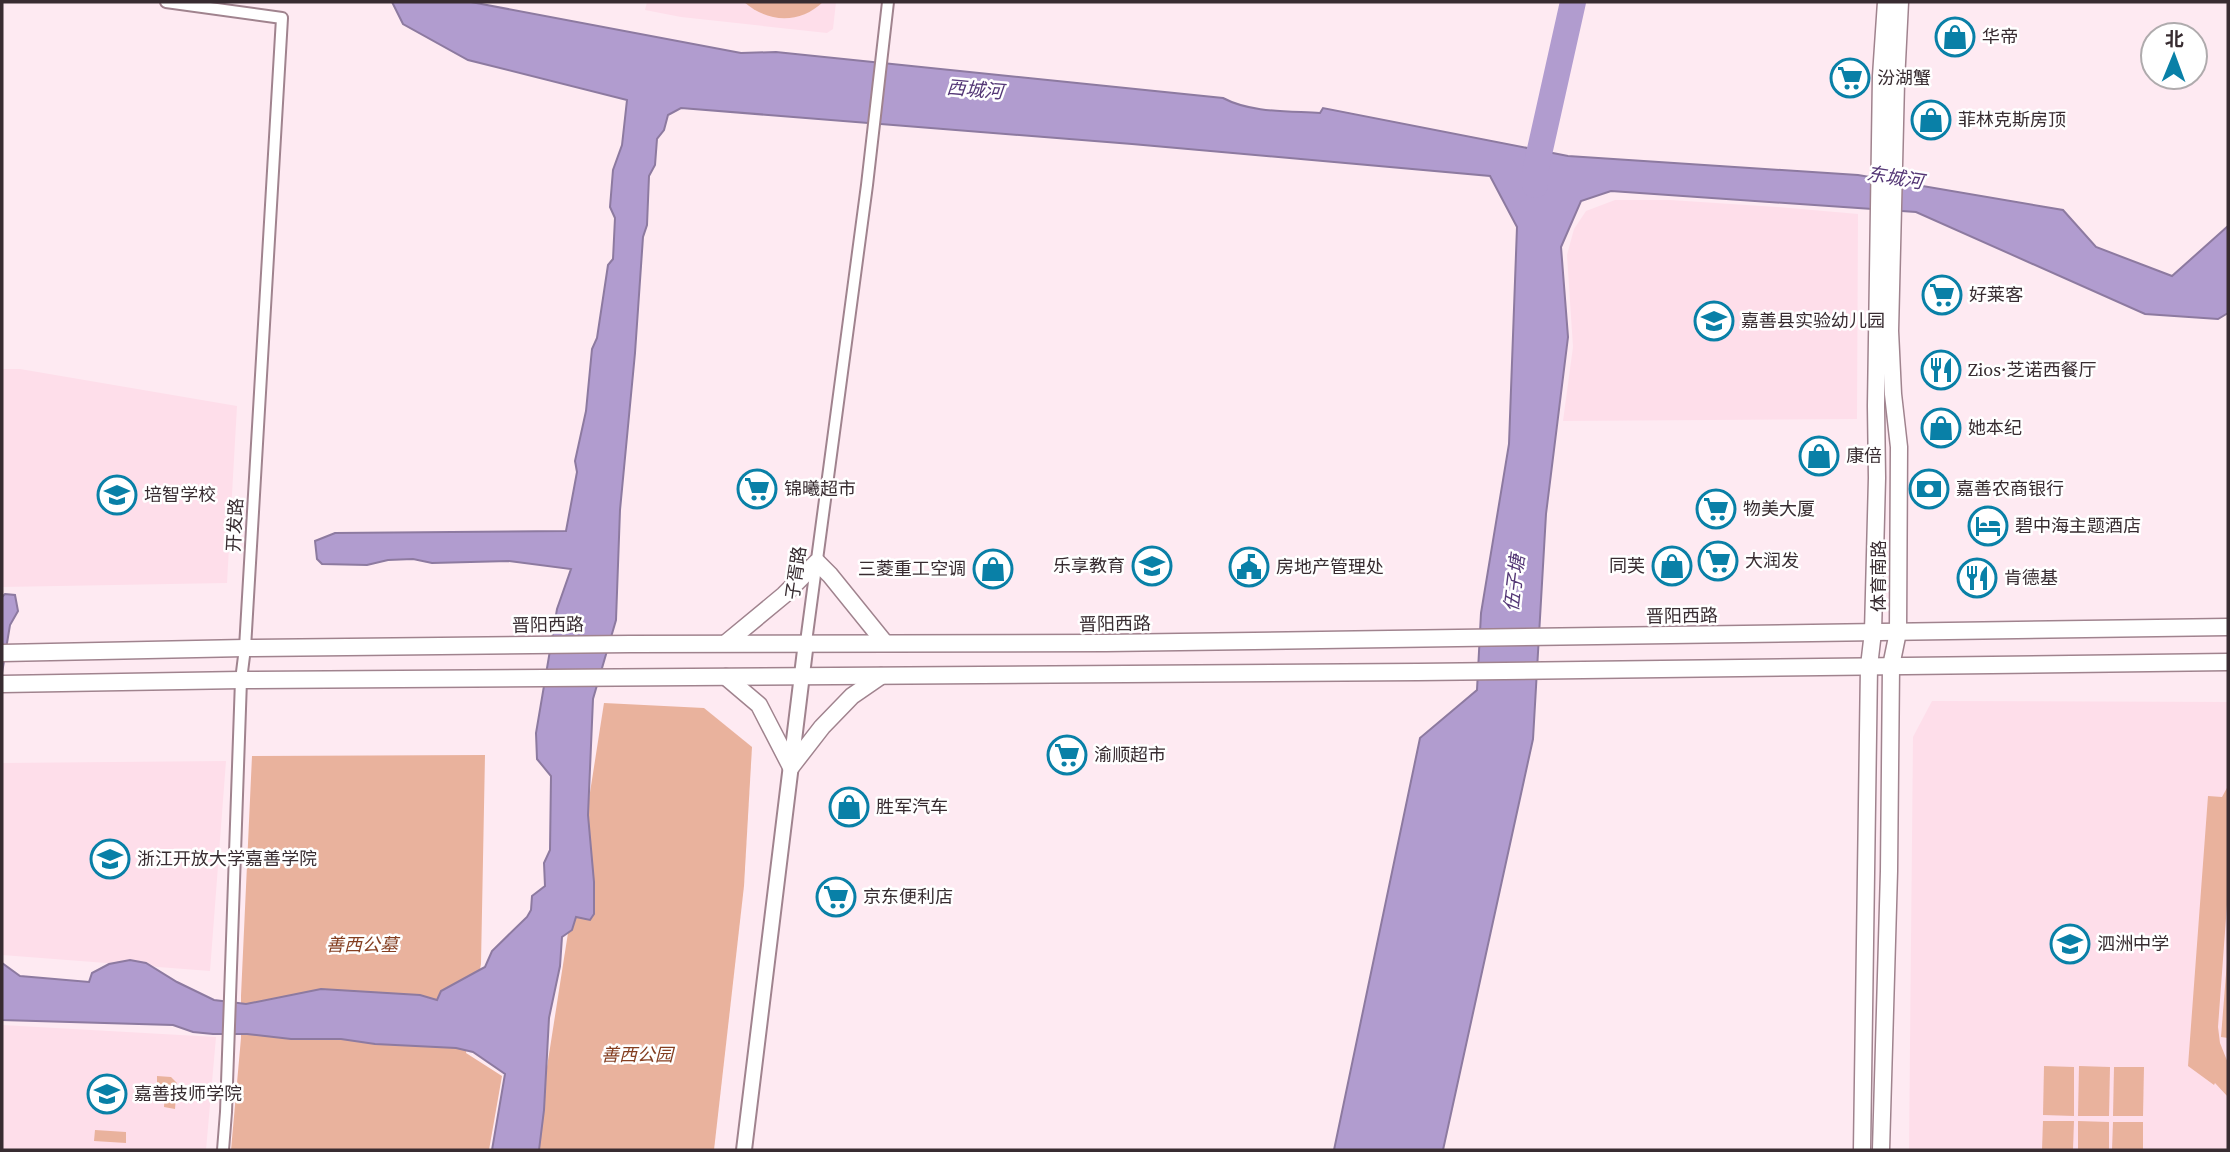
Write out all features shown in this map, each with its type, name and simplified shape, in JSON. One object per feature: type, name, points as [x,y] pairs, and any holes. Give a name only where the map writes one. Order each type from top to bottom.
[{"type":"main road","name":"体育南路","points":[[1886,2],[1881,76],[1887,143]]},
{"type":"main road","name":"体育南路","points":[[1862,1150],[1869,666],[1873,632],[1877,478],[1876,406],[1885,258],[1887,143],[1900,2]]},
{"type":"main road","name":"体育南路","points":[[1881,1150],[1889,871],[1891,666],[1898,632],[1899,447],[1885,258]]},
{"type":"main road","points":[[726,643],[784,595],[817,562],[885,643]]},
{"type":"main road","name":"晋阳西路","points":[[2,653],[806,642],[1106,643],[2228,627]]},
{"type":"main road","points":[[10,684],[2228,662]]},
{"type":"main road","points":[[726,677],[759,705],[791,767],[822,727],[852,696],[881,676]]},
{"type":"street","name":"开发路","points":[[166,2],[282,18],[245,648],[240,680],[223,1150]]},
{"type":"street","name":"子胥路","points":[[744,1150],[806,642],[874,134],[888,2]]},
{"type":"shaded area","points":[[647,2],[836,2],[833,29],[827,33],[681,17],[645,10]]},
{"type":"shaded area","name":"嘉善县实验幼儿园","points":[[1615,200],[1670,200],[1858,214],[1857,419],[1563,421],[1573,347],[1567,255],[1574,229],[1586,211]]},
{"type":"shaded area","name":"培智学校","points":[[2,369],[20,369],[237,406],[227,583],[2,587]]},
{"type":"shaded area","name":"泗洲中学","points":[[1932,701],[2228,702],[2228,1150],[1909,1150],[1913,737]]},
{"type":"shaded area","name":"浙江开放大学嘉善学院","points":[[226,761],[210,971],[2,955],[2,763]]},
{"type":"shaded area","name":"嘉善技师学院","points":[[2,1025],[216,1037],[206,1150],[2,1150]]},
{"type":"green space","points":[[744,2],[823,2],[804,14],[784,18],[763,14]]},
{"type":"green space","name":"善西公园","points":[[604,703],[704,708],[752,747],[744,886],[714,1150],[534,1150]]},
{"type":"green space","name":"善西公墓","points":[[485,755],[481,964],[466,1053],[502,1076],[489,1150],[231,1150],[241,1038],[252,756]]},
{"type":"green space","points":[[2228,786],[2228,891],[2218,1027],[2220,1043],[2228,1063],[2228,1097],[2215,1083],[2214,1085],[2188,1066],[2208,796],[2222,797]]},
{"type":"green space","points":[[2228,949],[2228,1038],[2221,1037]]},
{"type":"green space","points":[[2044,1066],[2074,1067],[2074,1116],[2043,1115]]},
{"type":"green space","points":[[2079,1066],[2110,1067],[2109,1116],[2078,1116]]},
{"type":"green space","points":[[2114,1067],[2144,1067],[2143,1116],[2113,1116]]},
{"type":"green space","points":[[157,1076],[171,1077],[177,1083],[175,1109],[164,1107],[165,1086],[157,1085]]},
{"type":"green space","points":[[2043,1121],[2074,1121],[2073,1150],[2042,1150]]},
{"type":"green space","points":[[2078,1121],[2109,1122],[2109,1150],[2078,1150]]},
{"type":"green space","points":[[2113,1122],[2143,1122],[2143,1150],[2112,1150]]},
{"type":"green space","points":[[95,1130],[126,1132],[126,1143],[94,1141]]},
{"type":"water","name":"西城河","points":[[392,2],[471,2],[741,53],[776,52],[1223,98],[1234,103],[1270,110],[1320,113],[1323,108],[1568,156],[1858,175],[2063,210],[2096,247],[2172,276],[2228,226],[2228,313],[2218,319],[2145,314],[1916,212],[1611,191],[1581,201],[1561,247],[1568,337],[1546,514],[1533,739],[1443,1150],[1334,1150],[1420,738],[1477,690],[1481,613],[1509,444],[1517,227],[1490,176],[681,108],[668,115],[664,130],[657,139],[655,165],[649,176],[647,225],[643,237],[620,510],[616,620],[593,699],[588,815],[594,914],[590,920],[576,917],[572,930],[562,937],[560,966],[549,1018],[539,1150],[492,1150],[505,1074],[473,1052],[456,1048],[375,1044],[341,1039],[213,1034],[193,1032],[173,1025],[2,1020],[2,963],[20,976],[89,982],[92,973],[109,964],[130,960],[146,963],[214,1000],[246,1004],[321,989],[420,995],[437,1000],[441,991],[485,967],[492,951],[527,917],[531,910],[532,896],[545,886],[544,863],[550,850],[551,776],[537,759],[536,733],[557,609],[571,569],[509,561],[432,563],[413,559],[388,560],[367,565],[322,564],[317,559],[315,541],[335,533],[566,531],[577,472],[575,461],[586,411],[592,349],[597,338],[608,265],[613,259],[615,218],[610,207],[613,170],[622,145],[627,100],[468,60],[403,24]]},
{"type":"water","points":[[5,594],[15,595],[18,611],[10,625],[2,673],[2,597]]},
{"type":"waterway","name":"伍子塘","points":[[1535,185],[1535,172],[1573,2]]},
{"type":"place","name":"华帝","points":[[1955,37]]},
{"type":"place","name":"汾湖蟹","points":[[1850,78]]},
{"type":"place","name":"菲林克斯房顶","points":[[1931,120]]},
{"type":"place","name":"好莱客","points":[[1942,295]]},
{"type":"place","name":"嘉善县实验幼儿园","points":[[1714,321]]},
{"type":"place","name":"Zios·芝诺西餐厅","points":[[1941,370]]},
{"type":"place","name":"她本纪","points":[[1941,428]]},
{"type":"place","name":"康倍","points":[[1819,456]]},
{"type":"place","name":"锦曦超市","points":[[757,489]]},
{"type":"place","name":"嘉善农商银行","points":[[1929,489]]},
{"type":"place","name":"培智学校","points":[[117,495]]},
{"type":"place","name":"物美大厦","points":[[1716,509]]},
{"type":"place","name":"碧中海主题酒店","points":[[1988,526]]},
{"type":"place","name":"大润发","points":[[1718,561]]},
{"type":"place","name":"乐享教育","points":[[1152,566]]},
{"type":"place","name":"同芙","points":[[1672,566]]},
{"type":"place","name":"房地产管理处","points":[[1249,567]]},
{"type":"place","name":"三菱重工空调","points":[[993,569]]},
{"type":"place","name":"肯德基","points":[[1977,578]]},
{"type":"place","name":"渝顺超市","points":[[1067,755]]},
{"type":"place","name":"胜军汽车","points":[[849,807]]},
{"type":"place","name":"浙江开放大学嘉善学院","points":[[110,859]]},
{"type":"place","name":"京东便利店","points":[[836,897]]},
{"type":"place","name":"泗洲中学","points":[[2070,944]]},
{"type":"place","name":"嘉善技师学院","points":[[107,1094]]},
{"type":"water label","name":"东城河","points":[[1895,177]]}]
